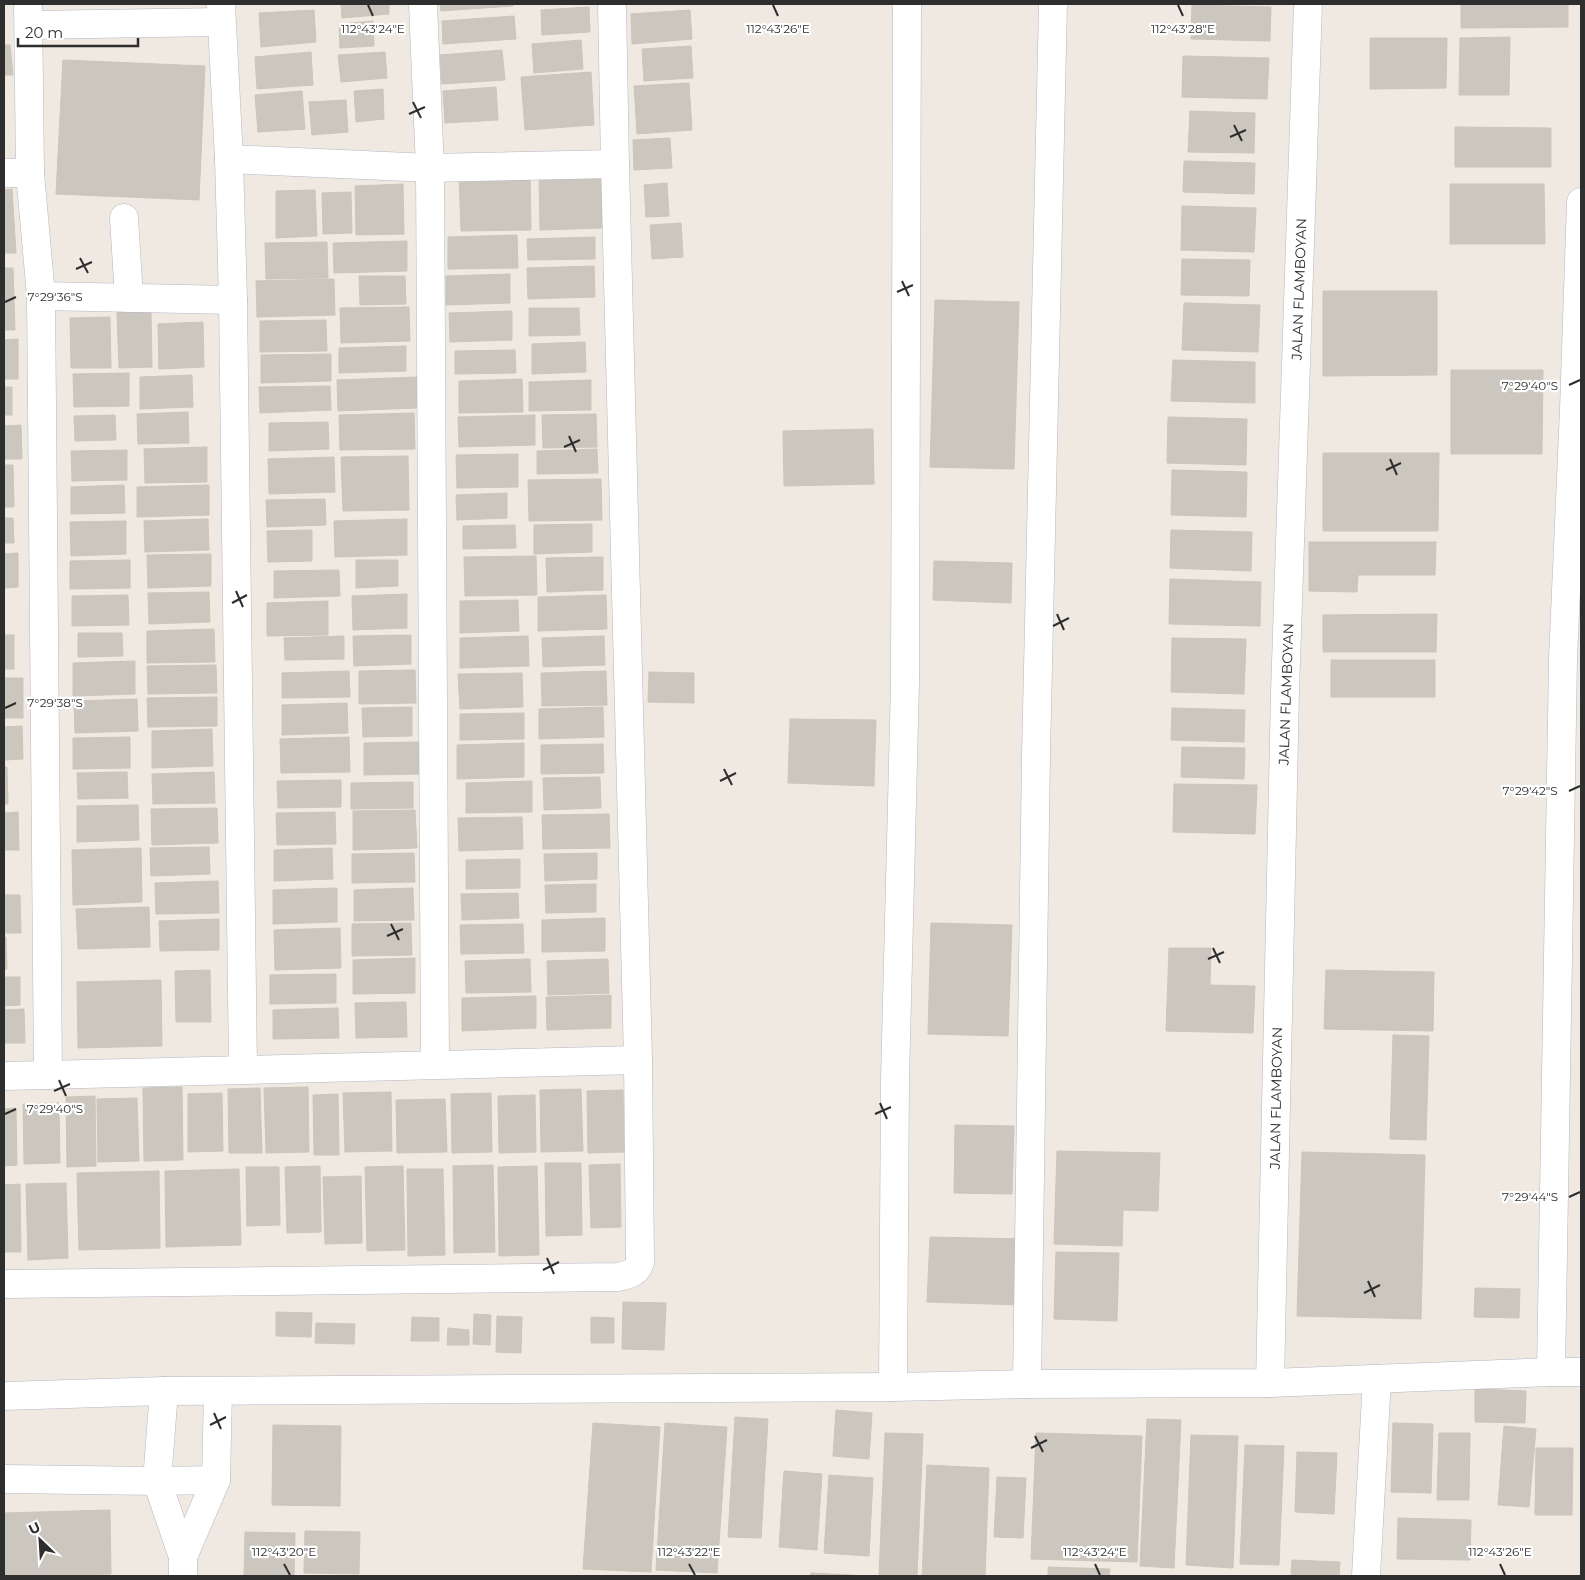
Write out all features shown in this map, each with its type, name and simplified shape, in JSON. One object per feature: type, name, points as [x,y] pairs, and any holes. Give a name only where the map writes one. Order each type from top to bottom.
[{"type":"street","points":[[423,4],[430,168],[435,1064]]},
{"type":"street","points":[[4,1284],[618,1277],[627,1276],[638,1267],[640,1262],[638,1060],[614,164],[612,4]]},
{"type":"street","points":[[893,1387],[895,1080],[906,683],[907,4]]},
{"type":"street","points":[[1027,1384],[1036,756],[1053,4]]},
{"type":"street","name":"JALAN FLAMBOYAN","points":[[1270,1384],[1285,692],[1308,4]]},
{"type":"street","points":[[48,1075],[41,296],[17,173],[29,14],[221,13],[229,159],[233,300],[243,1069]]},
{"type":"street","points":[[229,159],[430,168],[614,164]]},
{"type":"street","points":[[1551,1372],[1563,659],[1581,202]]},
{"type":"street","points":[[124,218],[129,298]]},
{"type":"street","points":[[41,296],[233,300]]},
{"type":"street","points":[[4,1076],[638,1060]]},
{"type":"street","points":[[4,1396],[164,1392],[893,1387],[1027,1384],[1270,1384],[1581,1372]]},
{"type":"street","points":[[1366,1576],[1377,1379]]},
{"type":"street","points":[[164,1392],[158,1481],[183,1567]]},
{"type":"street","points":[[183,1567],[216,1480],[218,1392]]},
{"type":"street","points":[[4,1479],[216,1480]]},
{"type":"building","points":[[341,4],[389,4],[389,14],[342,18]]},
{"type":"building","points":[[440,4],[513,4],[513,6],[441,11]]},
{"type":"building","points":[[1461,4],[1568,4],[1568,27],[1461,28]]},
{"type":"building","points":[[1192,5],[1271,7],[1270,41],[1191,39]]},
{"type":"building","points":[[589,7],[590,32],[542,35],[541,10]]},
{"type":"building","points":[[314,10],[316,42],[261,47],[259,13]]},
{"type":"building","points":[[690,10],[692,39],[632,44],[631,14]]},
{"type":"building","points":[[514,16],[516,39],[443,44],[442,21]]},
{"type":"building","points":[[373,21],[374,46],[340,48],[339,24]]},
{"type":"building","points":[[1510,37],[1509,95],[1459,95],[1460,38]]},
{"type":"building","points":[[1370,38],[1447,38],[1446,88],[1370,89]]},
{"type":"building","points":[[581,40],[583,69],[534,73],[532,44]]},
{"type":"building","points":[[4,45],[10,45],[13,75],[4,75]]},
{"type":"building","points":[[691,46],[693,78],[644,81],[642,49]]},
{"type":"building","points":[[502,50],[505,80],[442,84],[440,55]]},
{"type":"building","points":[[311,52],[313,85],[257,89],[255,57]]},
{"type":"building","points":[[385,52],[387,78],[341,82],[338,55]]},
{"type":"building","points":[[1183,56],[1269,58],[1267,99],[1182,97]]},
{"type":"building","points":[[63,60],[205,66],[199,200],[56,194]]},
{"type":"building","points":[[591,72],[594,125],[525,130],[521,77]]},
{"type":"building","points":[[689,83],[692,130],[637,134],[634,86]]},
{"type":"building","points":[[496,87],[498,120],[445,123],[443,91]]},
{"type":"building","points":[[383,89],[384,119],[356,122],[354,91]]},
{"type":"building","points":[[302,91],[305,129],[258,132],[255,95]]},
{"type":"building","points":[[346,100],[348,132],[312,135],[309,102]]},
{"type":"building","points":[[1190,111],[1255,113],[1254,153],[1188,152]]},
{"type":"building","points":[[1455,127],[1551,128],[1551,167],[1455,167]]},
{"type":"building","points":[[670,138],[672,168],[634,170],[633,140]]},
{"type":"building","points":[[1184,161],[1255,163],[1254,194],[1183,192]]},
{"type":"building","points":[[530,175],[531,230],[461,231],[459,177]]},
{"type":"building","points":[[601,175],[602,228],[540,230],[539,177]]},
{"type":"building","points":[[667,183],[669,216],[646,217],[644,185]]},
{"type":"building","points":[[403,184],[404,234],[356,235],[355,186]]},
{"type":"building","points":[[1450,184],[1544,184],[1545,244],[1450,244]]},
{"type":"building","points":[[12,189],[16,253],[4,253],[4,190]]},
{"type":"building","points":[[315,190],[317,236],[276,238],[276,191]]},
{"type":"building","points":[[351,192],[352,233],[323,234],[322,193]]},
{"type":"building","points":[[1182,206],[1256,208],[1254,252],[1181,250]]},
{"type":"building","points":[[681,223],[683,257],[652,259],[650,225]]},
{"type":"building","points":[[517,235],[518,268],[448,269],[448,237]]},
{"type":"building","points":[[595,237],[595,259],[528,260],[527,239]]},
{"type":"building","points":[[407,241],[407,271],[334,273],[333,243]]},
{"type":"building","points":[[327,242],[328,278],[266,279],[265,243]]},
{"type":"building","points":[[1182,259],[1250,260],[1249,296],[1181,295]]},
{"type":"building","points":[[594,266],[595,297],[528,299],[527,268]]},
{"type":"building","points":[[4,268],[13,268],[15,330],[4,330]]},
{"type":"building","points":[[510,274],[510,303],[446,305],[446,276]]},
{"type":"building","points":[[359,276],[405,276],[406,304],[360,305]]},
{"type":"building","points":[[334,279],[335,315],[257,317],[256,281]]},
{"type":"building","points":[[1323,291],[1437,291],[1437,375],[1323,376]]},
{"type":"building","points":[[935,300],[1019,302],[1014,469],[930,467]]},
{"type":"building","points":[[1184,303],[1260,305],[1258,352],[1182,350]]},
{"type":"building","points":[[409,307],[410,341],[341,343],[340,308]]},
{"type":"building","points":[[529,308],[579,308],[580,335],[529,336]]},
{"type":"building","points":[[151,311],[152,367],[119,368],[117,312]]},
{"type":"building","points":[[512,311],[512,340],[450,342],[449,313]]},
{"type":"building","points":[[110,317],[111,368],[71,368],[70,318]]},
{"type":"building","points":[[326,320],[327,351],[260,352],[260,321]]},
{"type":"building","points":[[203,322],[204,367],[159,369],[158,324]]},
{"type":"building","points":[[18,339],[18,379],[4,379],[4,340]]},
{"type":"building","points":[[585,342],[586,372],[532,374],[532,344]]},
{"type":"building","points":[[406,346],[406,371],[339,373],[339,348]]},
{"type":"building","points":[[515,350],[516,373],[455,374],[455,351]]},
{"type":"building","points":[[331,354],[331,381],[261,383],[261,355]]},
{"type":"building","points":[[1173,360],[1255,362],[1255,403],[1171,401]]},
{"type":"building","points":[[1451,370],[1543,370],[1542,454],[1451,454]]},
{"type":"building","points":[[129,373],[129,406],[74,407],[73,374]]},
{"type":"building","points":[[192,375],[193,407],[140,409],[140,377]]},
{"type":"building","points":[[417,377],[418,408],[338,411],[337,380]]},
{"type":"building","points":[[522,379],[523,412],[459,413],[459,381]]},
{"type":"building","points":[[591,380],[591,410],[529,411],[529,382]]},
{"type":"building","points":[[330,386],[331,410],[260,413],[259,387]]},
{"type":"building","points":[[4,387],[12,387],[12,415],[4,415]]},
{"type":"building","points":[[188,412],[189,443],[138,444],[137,414]]},
{"type":"building","points":[[414,413],[415,449],[340,450],[339,415]]},
{"type":"building","points":[[596,414],[597,447],[543,448],[542,415]]},
{"type":"building","points":[[115,415],[116,440],[75,441],[74,416]]},
{"type":"building","points":[[535,415],[535,445],[459,447],[458,417]]},
{"type":"building","points":[[1168,417],[1247,419],[1246,465],[1167,463]]},
{"type":"building","points":[[328,422],[329,449],[269,451],[269,423]]},
{"type":"building","points":[[21,425],[22,459],[4,459],[4,426]]},
{"type":"building","points":[[873,429],[874,484],[784,486],[783,431]]},
{"type":"building","points":[[207,447],[207,482],[145,483],[144,449]]},
{"type":"building","points":[[597,449],[598,473],[537,474],[537,451]]},
{"type":"building","points":[[127,450],[127,480],[72,481],[71,451]]},
{"type":"building","points":[[1323,453],[1439,453],[1438,531],[1323,531]]},
{"type":"building","points":[[518,454],[518,487],[457,488],[456,455]]},
{"type":"building","points":[[408,456],[409,510],[343,511],[341,457]]},
{"type":"building","points":[[334,457],[335,492],[269,494],[268,459]]},
{"type":"building","points":[[4,465],[13,465],[14,507],[4,507]]},
{"type":"building","points":[[1172,470],[1247,472],[1246,517],[1171,515]]},
{"type":"building","points":[[601,479],[602,520],[529,521],[528,480]]},
{"type":"building","points":[[124,485],[125,513],[71,514],[71,487]]},
{"type":"building","points":[[209,485],[209,515],[137,517],[137,487]]},
{"type":"building","points":[[507,493],[507,518],[457,520],[456,495]]},
{"type":"building","points":[[325,499],[326,525],[267,527],[266,500]]},
{"type":"building","points":[[4,518],[13,518],[14,543],[4,543]]},
{"type":"building","points":[[208,519],[209,550],[145,552],[144,521]]},
{"type":"building","points":[[407,519],[407,555],[335,557],[334,521]]},
{"type":"building","points":[[126,521],[126,554],[71,556],[70,522]]},
{"type":"building","points":[[592,524],[592,552],[534,554],[534,525]]},
{"type":"building","points":[[515,525],[516,548],[463,549],[463,526]]},
{"type":"building","points":[[312,530],[312,561],[268,562],[267,531]]},
{"type":"building","points":[[1171,530],[1252,532],[1251,571],[1170,568]]},
{"type":"building","points":[[1309,542],[1436,542],[1435,575],[1358,575],[1357,592],[1309,591]]},
{"type":"building","points":[[18,553],[18,587],[4,588],[4,554]]},
{"type":"building","points":[[211,554],[211,586],[148,588],[147,555]]},
{"type":"building","points":[[536,556],[537,595],[465,596],[464,557]]},
{"type":"building","points":[[603,557],[603,590],[547,592],[546,558]]},
{"type":"building","points":[[130,560],[130,588],[70,589],[70,561]]},
{"type":"building","points":[[356,560],[398,560],[398,586],[356,588]]},
{"type":"building","points":[[934,561],[1012,563],[1011,603],[933,600]]},
{"type":"building","points":[[339,570],[340,596],[274,598],[274,571]]},
{"type":"building","points":[[1170,579],[1261,582],[1260,626],[1169,624]]},
{"type":"building","points":[[209,592],[210,622],[149,624],[148,593]]},
{"type":"building","points":[[407,594],[407,628],[353,630],[352,596]]},
{"type":"building","points":[[128,595],[129,625],[72,626],[72,596]]},
{"type":"building","points":[[606,595],[607,629],[538,631],[538,597]]},
{"type":"building","points":[[518,600],[519,631],[460,633],[460,601]]},
{"type":"building","points":[[328,601],[328,635],[267,636],[267,603]]},
{"type":"building","points":[[1437,614],[1436,652],[1323,652],[1323,615]]},
{"type":"building","points":[[214,629],[215,662],[147,663],[147,631]]},
{"type":"building","points":[[78,633],[122,633],[123,656],[78,657]]},
{"type":"building","points":[[4,635],[14,635],[14,669],[4,669]]},
{"type":"building","points":[[411,635],[411,664],[354,666],[353,636]]},
{"type":"building","points":[[344,636],[344,659],[285,660],[284,638]]},
{"type":"building","points":[[528,636],[529,666],[460,668],[460,638]]},
{"type":"building","points":[[604,636],[605,665],[543,667],[542,638]]},
{"type":"building","points":[[1172,638],[1246,639],[1244,694],[1171,692]]},
{"type":"building","points":[[1331,660],[1435,660],[1435,697],[1331,697]]},
{"type":"building","points":[[135,661],[135,694],[73,696],[73,663]]},
{"type":"building","points":[[216,665],[217,693],[148,694],[147,666]]},
{"type":"building","points":[[415,670],[416,703],[359,704],[359,671]]},
{"type":"building","points":[[349,671],[350,697],[282,698],[282,673]]},
{"type":"building","points":[[606,671],[607,705],[542,706],[541,673]]},
{"type":"building","points":[[649,672],[694,673],[694,703],[648,702]]},
{"type":"building","points":[[522,673],[523,707],[460,709],[458,674]]},
{"type":"building","points":[[4,678],[23,678],[23,718],[4,718]]},
{"type":"building","points":[[217,697],[217,726],[148,727],[147,698]]},
{"type":"building","points":[[137,699],[138,731],[75,733],[74,701]]},
{"type":"building","points":[[347,703],[348,733],[282,735],[282,705]]},
{"type":"building","points":[[412,707],[412,736],[363,737],[362,708]]},
{"type":"building","points":[[603,707],[604,737],[539,739],[539,709]]},
{"type":"building","points":[[1172,708],[1245,710],[1244,742],[1171,740]]},
{"type":"building","points":[[524,713],[524,739],[460,740],[460,714]]},
{"type":"building","points":[[790,719],[876,720],[874,786],[788,783]]},
{"type":"building","points":[[22,726],[23,759],[4,760],[4,727]]},
{"type":"building","points":[[212,729],[213,766],[152,768],[152,731]]},
{"type":"building","points":[[130,737],[130,768],[73,769],[73,738]]},
{"type":"building","points":[[349,737],[350,772],[281,773],[280,739]]},
{"type":"building","points":[[419,742],[419,774],[364,775],[364,743]]},
{"type":"building","points":[[524,743],[524,777],[457,779],[457,745]]},
{"type":"building","points":[[603,744],[604,773],[541,774],[541,745]]},
{"type":"building","points":[[1182,747],[1245,748],[1244,779],[1181,777]]},
{"type":"building","points":[[4,767],[7,767],[8,804],[4,804]]},
{"type":"building","points":[[127,772],[128,798],[78,799],[77,773]]},
{"type":"building","points":[[214,772],[215,803],[153,804],[152,774]]},
{"type":"building","points":[[600,777],[601,808],[544,810],[543,778]]},
{"type":"building","points":[[341,780],[341,807],[278,808],[277,781]]},
{"type":"building","points":[[532,781],[532,812],[466,813],[466,783]]},
{"type":"building","points":[[413,782],[413,808],[351,809],[351,783]]},
{"type":"building","points":[[1174,784],[1257,785],[1255,834],[1173,832]]},
{"type":"building","points":[[138,805],[139,840],[77,842],[77,806]]},
{"type":"building","points":[[217,808],[218,843],[152,845],[151,809]]},
{"type":"building","points":[[415,810],[417,848],[353,850],[353,811]]},
{"type":"building","points":[[18,812],[19,850],[4,850],[4,813]]},
{"type":"building","points":[[335,812],[336,844],[277,845],[276,813]]},
{"type":"building","points":[[609,814],[610,848],[543,849],[542,815]]},
{"type":"building","points":[[522,817],[523,849],[459,851],[458,818]]},
{"type":"building","points":[[209,847],[210,874],[151,876],[150,848]]},
{"type":"building","points":[[141,848],[142,902],[73,905],[72,850]]},
{"type":"building","points":[[332,848],[333,879],[274,881],[274,850]]},
{"type":"building","points":[[414,853],[415,882],[352,883],[352,854]]},
{"type":"building","points":[[597,853],[597,879],[545,881],[544,854]]},
{"type":"building","points":[[520,859],[520,888],[466,889],[466,860]]},
{"type":"building","points":[[218,881],[219,913],[156,914],[155,883]]},
{"type":"building","points":[[596,884],[596,912],[546,913],[545,885]]},
{"type":"building","points":[[337,888],[337,922],[273,924],[273,890]]},
{"type":"building","points":[[413,888],[414,920],[354,921],[354,890]]},
{"type":"building","points":[[518,893],[519,918],[462,920],[461,894]]},
{"type":"building","points":[[4,895],[20,895],[21,933],[4,933]]},
{"type":"building","points":[[149,907],[150,947],[78,949],[76,909]]},
{"type":"building","points":[[605,918],[605,951],[542,952],[542,920]]},
{"type":"building","points":[[219,919],[219,950],[160,951],[159,921]]},
{"type":"building","points":[[411,923],[412,955],[352,956],[352,924]]},
{"type":"building","points":[[931,923],[1012,925],[1008,1036],[928,1034]]},
{"type":"building","points":[[523,924],[524,953],[461,954],[460,925]]},
{"type":"building","points":[[340,928],[341,968],[275,970],[274,930]]},
{"type":"building","points":[[4,937],[6,937],[7,969],[4,969]]},
{"type":"building","points":[[1169,948],[1211,948],[1210,985],[1255,986],[1253,1033],[1166,1031]]},
{"type":"building","points":[[415,958],[415,993],[353,994],[353,960]]},
{"type":"building","points":[[530,959],[531,992],[466,993],[465,961]]},
{"type":"building","points":[[608,959],[609,993],[548,995],[547,961]]},
{"type":"building","points":[[210,970],[211,1022],[176,1022],[175,971]]},
{"type":"building","points":[[1326,970],[1434,972],[1433,1031],[1324,1029]]},
{"type":"building","points":[[336,974],[336,1003],[270,1004],[270,975]]},
{"type":"building","points":[[4,977],[20,977],[20,1005],[4,1006]]},
{"type":"building","points":[[161,980],[162,1046],[78,1048],[77,982]]},
{"type":"building","points":[[611,995],[611,1028],[547,1030],[546,997]]},
{"type":"building","points":[[536,996],[536,1028],[462,1031],[462,998]]},
{"type":"building","points":[[406,1002],[407,1037],[356,1038],[355,1003]]},
{"type":"building","points":[[338,1008],[339,1038],[273,1039],[273,1010]]},
{"type":"building","points":[[24,1009],[25,1043],[4,1043],[4,1010]]},
{"type":"building","points":[[1393,1035],[1429,1036],[1426,1140],[1390,1139]]},
{"type":"building","points":[[182,1087],[183,1160],[144,1161],[143,1088]]},
{"type":"building","points":[[308,1087],[309,1152],[266,1153],[264,1088]]},
{"type":"building","points":[[260,1088],[262,1153],[229,1153],[228,1089]]},
{"type":"building","points":[[581,1089],[583,1151],[541,1152],[540,1090]]},
{"type":"building","points":[[623,1090],[624,1152],[588,1153],[587,1091]]},
{"type":"building","points":[[391,1092],[392,1151],[345,1152],[343,1093]]},
{"type":"building","points":[[222,1093],[223,1151],[188,1152],[188,1094]]},
{"type":"building","points":[[491,1093],[492,1152],[452,1153],[451,1094]]},
{"type":"building","points":[[338,1094],[339,1155],[314,1155],[313,1095]]},
{"type":"building","points":[[535,1095],[536,1152],[499,1153],[498,1096]]},
{"type":"building","points":[[95,1096],[96,1166],[67,1167],[66,1097]]},
{"type":"building","points":[[137,1098],[139,1161],[98,1162],[97,1099]]},
{"type":"building","points":[[445,1099],[447,1152],[397,1153],[396,1100]]},
{"type":"building","points":[[59,1103],[60,1163],[24,1164],[23,1104]]},
{"type":"building","points":[[16,1108],[17,1165],[4,1166],[4,1109]]},
{"type":"building","points":[[955,1125],[1014,1126],[1012,1194],[954,1193]]},
{"type":"building","points":[[1057,1151],[1160,1153],[1158,1211],[1123,1210],[1122,1246],[1054,1244]]},
{"type":"building","points":[[1302,1152],[1425,1155],[1421,1319],[1297,1316]]},
{"type":"building","points":[[545,1163],[581,1163],[582,1235],[546,1236]]},
{"type":"building","points":[[620,1164],[621,1227],[591,1228],[589,1165]]},
{"type":"building","points":[[493,1165],[495,1252],[454,1253],[453,1166]]},
{"type":"building","points":[[320,1166],[321,1232],[287,1233],[285,1167]]},
{"type":"building","points":[[403,1166],[405,1250],[367,1251],[365,1167]]},
{"type":"building","points":[[537,1166],[539,1255],[499,1256],[498,1167]]},
{"type":"building","points":[[246,1167],[279,1167],[280,1225],[247,1226]]},
{"type":"building","points":[[239,1169],[241,1245],[166,1247],[165,1171]]},
{"type":"building","points":[[407,1169],[443,1169],[445,1255],[408,1256]]},
{"type":"building","points":[[159,1171],[160,1248],[79,1250],[77,1173]]},
{"type":"building","points":[[361,1176],[362,1243],[325,1244],[323,1177]]},
{"type":"building","points":[[66,1183],[68,1258],[28,1260],[26,1184]]},
{"type":"building","points":[[20,1184],[21,1252],[4,1252],[4,1185]]},
{"type":"building","points":[[930,1237],[1025,1239],[1022,1305],[927,1302]]},
{"type":"building","points":[[1056,1252],[1119,1253],[1117,1321],[1054,1319]]},
{"type":"building","points":[[1475,1288],[1520,1289],[1519,1318],[1474,1317]]},
{"type":"building","points":[[623,1302],[666,1303],[664,1350],[622,1349]]},
{"type":"building","points":[[276,1312],[312,1313],[311,1337],[276,1336]]},
{"type":"building","points":[[474,1314],[491,1315],[490,1345],[473,1344]]},
{"type":"building","points":[[497,1316],[522,1317],[521,1353],[496,1352]]},
{"type":"building","points":[[412,1317],[439,1318],[439,1341],[411,1341]]},
{"type":"building","points":[[591,1317],[614,1318],[614,1343],[591,1343]]},
{"type":"building","points":[[316,1323],[355,1324],[354,1344],[315,1343]]},
{"type":"building","points":[[448,1328],[469,1330],[469,1345],[447,1345]]},
{"type":"building","points":[[1475,1389],[1526,1391],[1525,1423],[1475,1422]]},
{"type":"building","points":[[836,1410],[872,1413],[869,1459],[833,1456]]},
{"type":"building","points":[[735,1417],[768,1419],[761,1538],[728,1537]]},
{"type":"building","points":[[1147,1419],[1181,1420],[1174,1568],[1140,1566]]},
{"type":"building","points":[[593,1423],[660,1427],[651,1572],[583,1569]]},
{"type":"building","points":[[665,1423],[727,1427],[717,1573],[656,1570]]},
{"type":"building","points":[[1393,1423],[1433,1424],[1431,1493],[1391,1492]]},
{"type":"building","points":[[273,1425],[341,1426],[340,1506],[272,1505]]},
{"type":"building","points":[[1504,1426],[1536,1429],[1529,1507],[1498,1505]]},
{"type":"building","points":[[885,1433],[923,1434],[917,1576],[879,1576]]},
{"type":"building","points":[[1036,1433],[1142,1436],[1137,1562],[1031,1559]]},
{"type":"building","points":[[1439,1433],[1470,1433],[1469,1500],[1437,1500]]},
{"type":"building","points":[[1191,1435],[1238,1436],[1233,1568],[1186,1565]]},
{"type":"building","points":[[1245,1445],[1284,1446],[1279,1565],[1240,1564]]},
{"type":"building","points":[[1536,1448],[1573,1448],[1572,1515],[1535,1515]]},
{"type":"building","points":[[1297,1452],[1337,1453],[1334,1514],[1295,1512]]},
{"type":"building","points":[[927,1465],[989,1468],[985,1576],[922,1576]]},
{"type":"building","points":[[784,1471],[822,1474],[817,1550],[779,1547]]},
{"type":"building","points":[[829,1475],[873,1478],[869,1556],[824,1553]]},
{"type":"building","points":[[997,1477],[1026,1478],[1023,1538],[994,1537]]},
{"type":"building","points":[[110,1510],[111,1574],[4,1576],[4,1513]]},
{"type":"building","points":[[1398,1518],[1471,1520],[1470,1560],[1397,1559]]},
{"type":"building","points":[[305,1531],[360,1532],[359,1574],[304,1573]]},
{"type":"building","points":[[245,1532],[295,1533],[294,1576],[244,1576]]},
{"type":"building","points":[[1292,1560],[1340,1562],[1339,1576],[1291,1576]]},
{"type":"building","points":[[1048,1567],[1110,1569],[1109,1576],[1048,1576]]},
{"type":"building","points":[[811,1573],[869,1576],[810,1576]]}]
